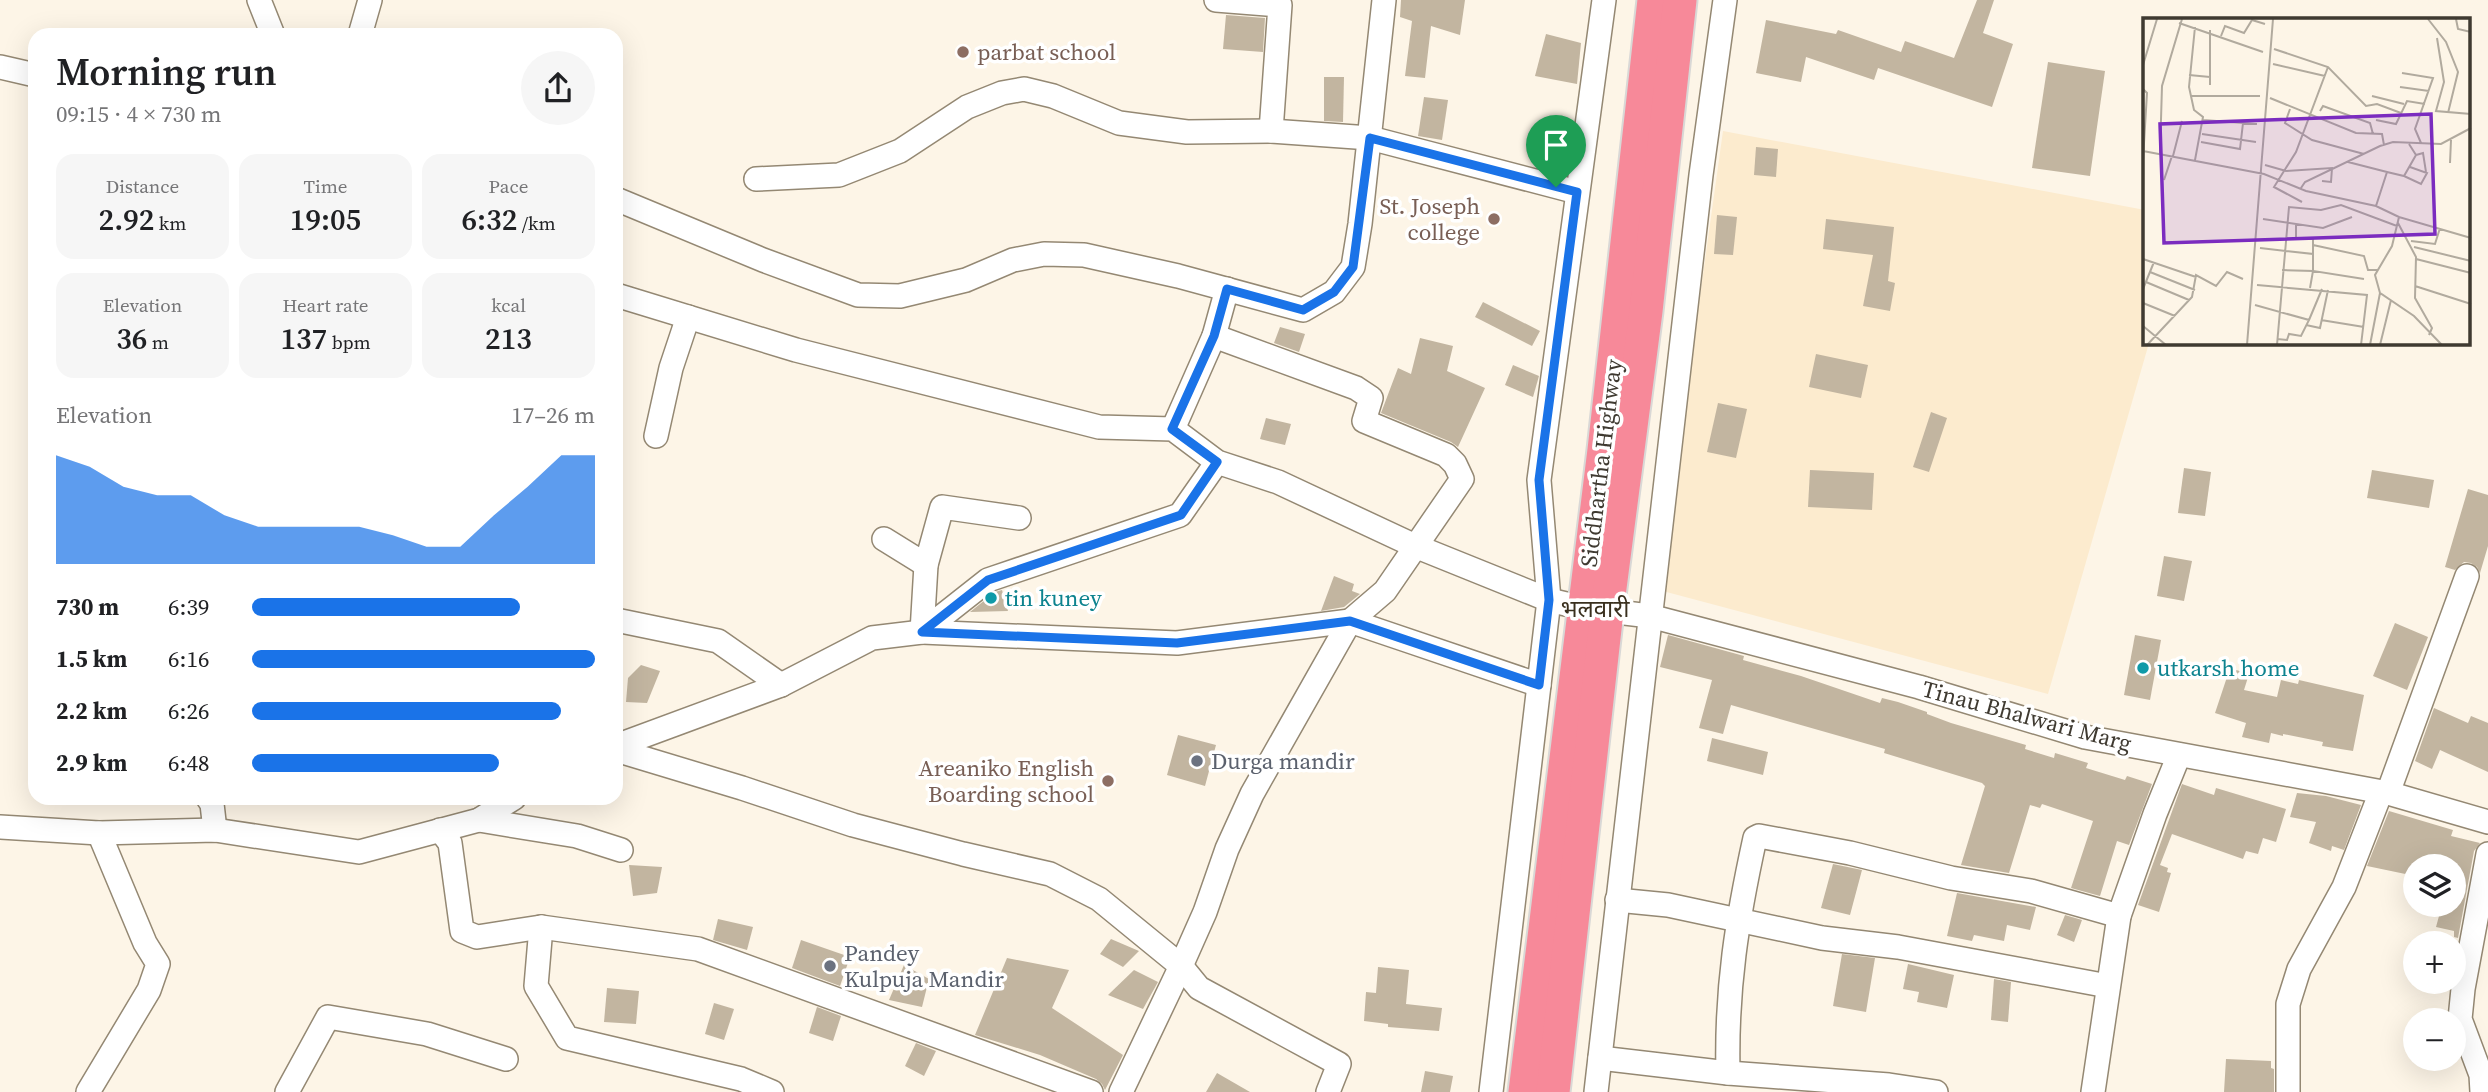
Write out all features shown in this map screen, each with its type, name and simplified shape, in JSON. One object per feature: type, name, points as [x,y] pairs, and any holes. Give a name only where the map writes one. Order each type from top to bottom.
[{"type":"highway","name":"Siddhartha Highway","points":[[1553,1092],[1595,610],[1604,450],[1654,0]]},
{"type":"highway","name":"Siddhartha Highway","points":[[1525,1092],[1595,610],[1646,312],[1680,0]]},
{"type":"street","points":[[259,0],[270,28]]},
{"type":"street","points":[[362,28],[370,0]]},
{"type":"street","points":[[1216,0],[1280,5],[1272,131]]},
{"type":"street","points":[[623,202],[763,260],[858,295],[900,296],[966,280],[1013,260],[1044,254],[1084,255],[1303,310],[1334,292],[1353,267],[1384,0]]},
{"type":"street","points":[[1491,1092],[1549,600],[1539,480],[1604,0]]},
{"type":"street","points":[[1596,1092],[1701,175],[1725,0]]},
{"type":"street","points":[[0,67],[28,73]]},
{"type":"street","points":[[756,179],[839,175],[900,151],[967,107],[1002,93],[1024,89],[1053,96],[1119,123],[1187,132],[1272,131],[1370,138],[1577,192]]},
{"type":"street","points":[[623,297],[796,350],[1100,427],[1172,429],[1214,336],[1227,289]]},
{"type":"street","points":[[656,436],[671,368],[688,317]]},
{"type":"street","points":[[1121,1092],[1205,912],[1227,849],[1252,794],[1350,621],[1385,590],[1462,479],[1455,464],[1446,455],[1364,421],[1371,398],[1356,388],[1214,336]]},
{"type":"street","name":"Tinau Bhalwari Marg","points":[[1172,429],[1217,462],[1278,482],[1415,546],[1549,600],[1595,610],[1650,616],[1919,687],[2085,737],[2385,793],[2488,822]]},
{"type":"street","points":[[922,632],[988,580],[1181,515],[1217,462]]},
{"type":"street","points":[[922,632],[926,565],[942,507],[1019,518]]},
{"type":"street","points":[[884,539],[926,565]]},
{"type":"street","points":[[2288,1092],[2288,1004],[2295,981],[2344,887],[2385,793],[2467,576]]},
{"type":"street","points":[[623,745],[781,685],[872,638],[922,632],[1177,643],[1350,621],[1539,685]]},
{"type":"street","points":[[623,622],[718,641],[781,685]]},
{"type":"street","points":[[623,750],[853,825],[1050,874],[1099,899],[1181,966],[1199,988],[1339,1064],[1328,1092]]},
{"type":"street","points":[[2093,1092],[2119,916],[2179,755]]},
{"type":"street","points":[[212,805],[215,830]]},
{"type":"street","points":[[0,827],[99,834],[215,830],[359,852],[479,820],[503,805]]},
{"type":"street","points":[[479,820],[577,835],[621,850]]},
{"type":"street","points":[[440,830],[450,843],[462,930],[477,937],[541,927],[698,949],[1091,1092]]},
{"type":"street","points":[[88,1092],[149,990],[158,964],[145,943],[99,834]]},
{"type":"street","points":[[1728,1073],[1729,988],[1738,919],[1755,838],[1759,836],[1850,853],[1951,878],[2031,891],[2119,916]]},
{"type":"street","points":[[2482,1092],[2481,1075],[2460,1019],[2488,855]]},
{"type":"street","points":[[1616,900],[1668,905],[1822,938],[1898,947],[2108,986]]},
{"type":"street","points":[[541,927],[536,986],[567,1038],[741,1079],[772,1092]]},
{"type":"street","points":[[287,1092],[328,1017],[427,1034],[506,1059]]},
{"type":"street","points":[[1600,1058],[1728,1073],[1889,1085],[1936,1092]]},
{"type":"shaded area","points":[[1723,131],[2143,210],[2143,345],[2148,345],[2048,694],[1659,590]]},
{"type":"building","points":[[1401,0],[1465,0],[1460,35],[1431,26],[1425,78],[1405,76],[1412,21],[1400,17]]},
{"type":"building","points":[[1977,0],[1994,0],[1983,33],[2013,44],[1992,107],[1878,68],[1874,80],[1806,57],[1801,82],[1756,73],[1766,20],[1836,34],[1838,30],[1901,52],[1905,41],[1954,58]]},
{"type":"building","points":[[1226,15],[1265,18],[1263,52],[1223,49]]},
{"type":"building","points":[[1546,34],[1581,43],[1577,84],[1535,76]]},
{"type":"building","points":[[2048,62],[2105,71],[2090,176],[2032,168]]},
{"type":"building","points":[[1324,77],[1344,77],[1343,122],[1324,121]]},
{"type":"building","points":[[1424,97],[1448,100],[1442,140],[1418,136]]},
{"type":"building","points":[[1756,147],[1778,149],[1776,177],[1754,175]]},
{"type":"building","points":[[1717,215],[1737,217],[1733,255],[1714,254]]},
{"type":"building","points":[[1826,219],[1894,227],[1888,281],[1895,283],[1890,311],[1863,306],[1873,255],[1823,249]]},
{"type":"building","points":[[1483,302],[1540,331],[1532,346],[1475,317]]},
{"type":"building","points":[[1280,327],[1305,334],[1299,352],[1274,343]]},
{"type":"building","points":[[1420,338],[1453,346],[1447,371],[1485,388],[1458,447],[1381,413],[1398,368],[1411,374]]},
{"type":"building","points":[[1816,354],[1868,365],[1861,398],[1809,387]]},
{"type":"building","points":[[1513,365],[1539,376],[1533,397],[1505,385]]},
{"type":"building","points":[[1718,403],[1747,409],[1736,458],[1707,452]]},
{"type":"building","points":[[1931,412],[1947,418],[1929,472],[1913,467]]},
{"type":"building","points":[[1266,418],[1291,424],[1285,445],[1260,439]]},
{"type":"building","points":[[2184,468],[2211,472],[2205,516],[2178,513]]},
{"type":"building","points":[[1810,470],[1874,473],[1872,510],[1808,507]]},
{"type":"building","points":[[2372,470],[2434,480],[2429,508],[2367,498]]},
{"type":"building","points":[[2468,489],[2488,495],[2488,546],[2480,573],[2471,563],[2464,562],[2455,570],[2445,567]]},
{"type":"building","points":[[2164,556],[2192,561],[2184,601],[2157,596]]},
{"type":"building","points":[[1334,576],[1354,584],[1352,591],[1360,594],[1344,607],[1321,611]]},
{"type":"building","name":"tin kuney","points":[[1002,590],[1008,611],[970,612],[995,592]]},
{"type":"building","points":[[2395,623],[2428,637],[2407,690],[2373,676]]},
{"type":"building","points":[[1668,635],[1744,656],[1743,660],[1801,676],[1880,703],[1882,698],[1898,702],[1951,723],[2026,745],[2025,749],[2054,758],[2055,753],[2088,763],[2086,768],[2125,780],[2127,776],[2152,784],[2129,845],[2117,841],[2100,896],[2071,888],[2093,821],[2042,804],[2040,808],[2030,805],[2009,873],[1961,865],[1985,786],[1982,783],[1884,753],[1885,749],[1731,705],[1723,734],[1699,728],[1712,680],[1660,667]]},
{"type":"building","name":"utkarsh home","points":[[2135,635],[2161,640],[2150,700],[2124,695]]},
{"type":"building","points":[[641,665],[660,671],[647,703],[626,702],[628,678]]},
{"type":"building","points":[[2230,668],[2249,674],[2244,690],[2277,697],[2281,680],[2298,684],[2299,680],[2364,695],[2353,751],[2322,746],[2323,742],[2283,734],[2271,733],[2269,743],[2242,737],[2246,723],[2215,713]]},
{"type":"building","points":[[2434,708],[2468,723],[2471,716],[2488,723],[2488,772],[2440,750],[2432,769],[2415,761]]},
{"type":"building","points":[[1178,735],[1216,745],[1205,786],[1167,775]]},
{"type":"building","points":[[1712,738],[1768,752],[1763,775],[1707,761]]},
{"type":"building","points":[[2182,784],[2214,795],[2216,788],[2286,809],[2276,842],[2263,838],[2258,854],[2246,851],[2243,859],[2172,834],[2160,865],[2168,868],[2167,872],[2171,873],[2159,912],[2138,905]]},
{"type":"building","points":[[2297,793],[2326,796],[2361,805],[2344,850],[2332,846],[2331,851],[2309,843],[2316,822],[2290,817]]},
{"type":"building","points":[[2389,811],[2453,830],[2451,836],[2480,843],[2474,851],[2466,894],[2466,854],[2403,854],[2403,874],[2367,866]]},
{"type":"building","points":[[1833,864],[1862,870],[1850,915],[1821,908]]},
{"type":"building","points":[[629,865],[662,867],[657,893],[633,896]]},
{"type":"building","points":[[1957,893],[2036,907],[2030,930],[2007,925],[2004,941],[1974,935],[1972,941],[1947,936]]},
{"type":"building","points":[[2065,915],[2082,920],[2074,942],[2057,935]]},
{"type":"building","points":[[2439,917],[2462,917],[2459,931],[2436,927]]},
{"type":"building","points":[[718,919],[753,927],[747,950],[713,940]]},
{"type":"building","points":[[1111,939],[1139,951],[1123,967],[1100,954]]},
{"type":"building","points":[[801,940],[850,957],[840,986],[792,968]]},
{"type":"building","points":[[1842,954],[1875,958],[1866,1012],[1833,1006]]},
{"type":"building","points":[[1007,958],[1069,970],[1052,1008],[1123,1055],[1105,1090],[1096,1079],[1040,1055],[975,1035]]},
{"type":"building","points":[[1908,964],[1954,975],[1947,1008],[1917,1002],[1919,992],[1903,989]]},
{"type":"building","points":[[904,965],[929,979],[922,1007],[889,1000]]},
{"type":"building","points":[[1378,967],[1409,970],[1406,1004],[1442,1008],[1439,1031],[1388,1027],[1388,1024],[1364,1021],[1366,992],[1376,993]]},
{"type":"building","points":[[1134,970],[1158,982],[1143,1009],[1108,995]]},
{"type":"building","points":[[1994,979],[2011,982],[2008,1022],[1991,1020]]},
{"type":"building","points":[[607,988],[639,991],[636,1024],[604,1022]]},
{"type":"building","points":[[714,1003],[734,1009],[724,1040],[705,1034]]},
{"type":"building","points":[[817,1007],[841,1016],[833,1041],[809,1033]]},
{"type":"building","points":[[916,1043],[936,1051],[924,1076],[905,1066]]},
{"type":"building","points":[[2226,1059],[2271,1061],[2271,1068],[2274,1069],[2274,1092],[2224,1092]]},
{"type":"building","points":[[1425,1071],[1453,1076],[1450,1092],[1421,1092]]},
{"type":"building","points":[[1217,1073],[1250,1092],[1206,1092]]},
{"type":"place","name":"parbat school","points":[[963,52]]},
{"type":"place","name":"St. Joseph college","points":[[1494,219]]},
{"type":"place","name":"tin kuney","points":[[991,598]]},
{"type":"place","name":"utkarsh home","points":[[2143,668]]},
{"type":"place","name":"Durga mandir","points":[[1197,761]]},
{"type":"place","name":"Areaniko English Boarding school","points":[[1108,781]]},
{"type":"place","name":"Pandey Kulpuja Mandir","points":[[830,966]]},
{"type":"district","name":"भलवारी","points":[[1595,609]]},
{"type":"route","points":[[1370,138],[1556,187],[1577,192],[1539,480],[1549,600],[1539,685],[1350,621],[1177,643],[922,632],[988,580],[1181,515],[1217,462],[1172,429],[1214,336],[1227,289],[1303,310],[1334,292],[1353,267],[1370,138]]}]
